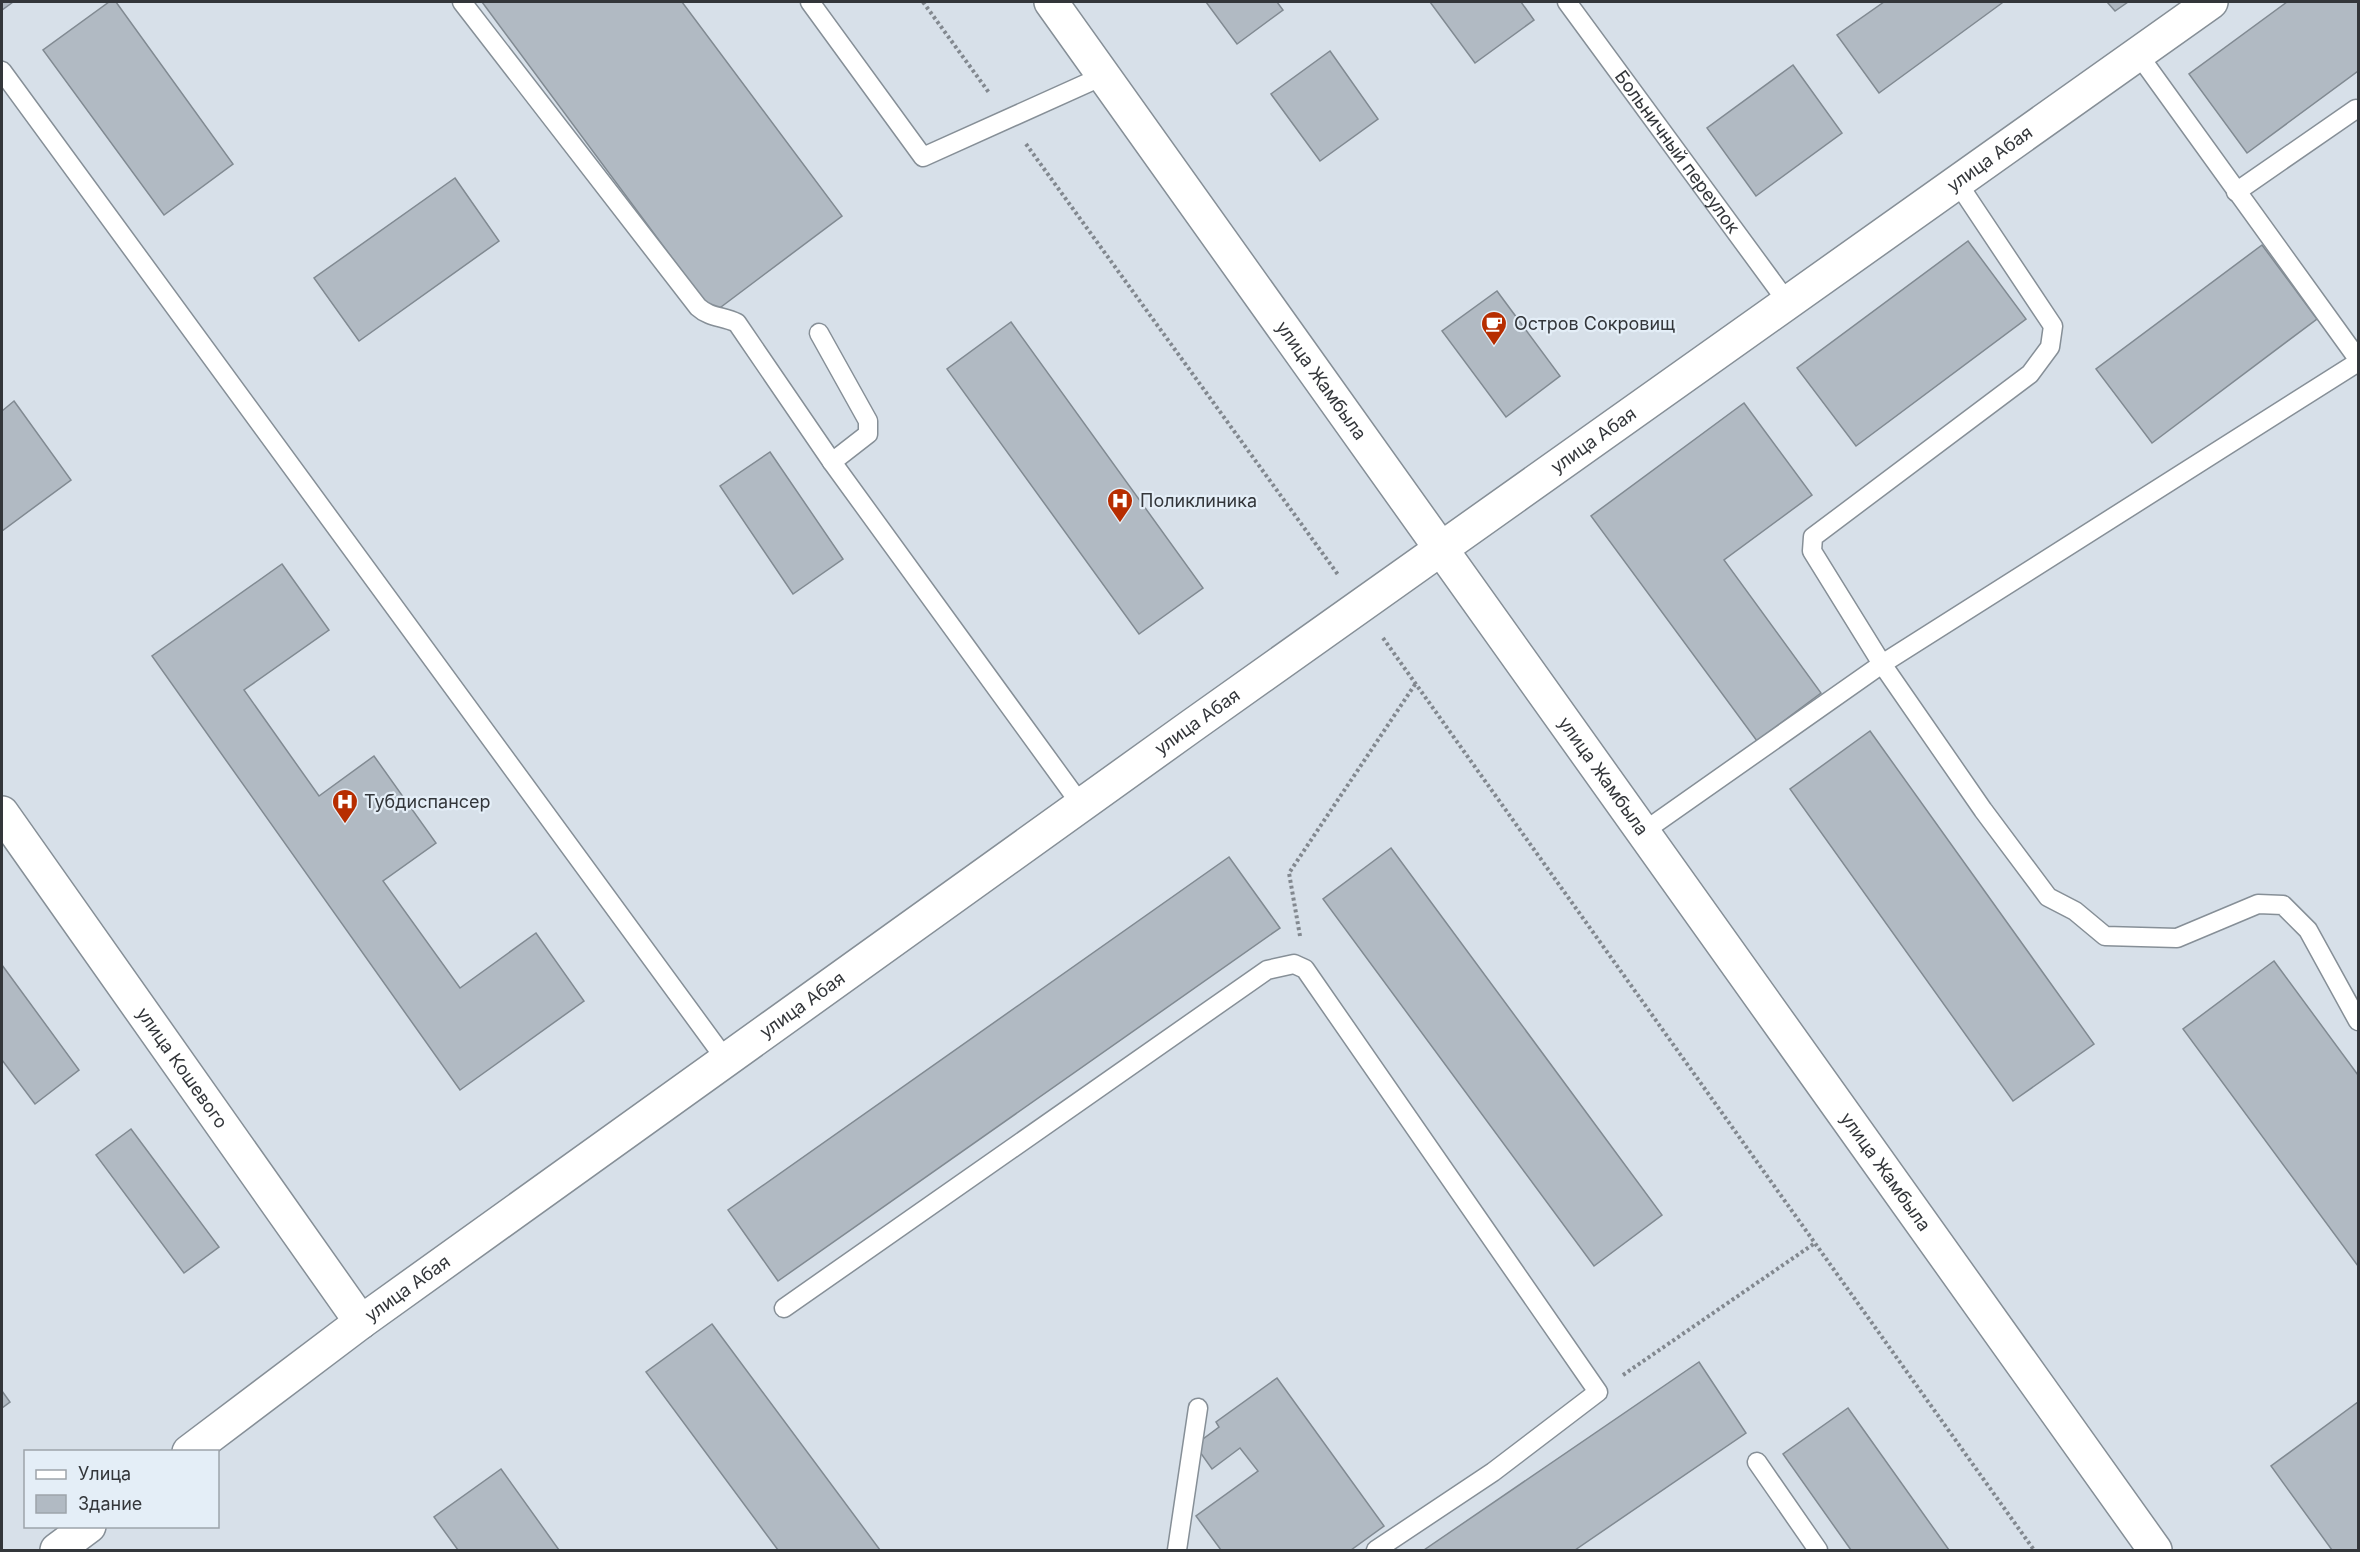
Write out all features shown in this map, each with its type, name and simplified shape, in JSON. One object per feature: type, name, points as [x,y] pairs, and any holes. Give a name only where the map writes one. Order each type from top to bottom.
[{"type":"street","name":"улица Жамбыла","points":[[1051,2],[2156,1551]]},
{"type":"street","name":"улица Абая","points":[[192,1450],[361,1322],[726,1060],[1440,549],[2211,2]]},
{"type":"street","name":"улица Кошевого","points":[[2,813],[361,1322]]},
{"type":"street","points":[[57,1551],[88,1528]]},
{"type":"lane","points":[[462,2],[698,306],[713,317],[728,318],[737,323],[832,462],[1082,806]]},
{"type":"lane","points":[[810,2],[923,156],[1103,75]]},
{"type":"lane","name":"Больничный переулок","points":[[1567,2],[1788,303]]},
{"type":"lane","points":[[1643,832],[1882,664],[2358,360],[2138,54]]},
{"type":"lane","points":[[2,71],[726,1060]]},
{"type":"lane","points":[[2236,192],[2356,109]]},
{"type":"lane","points":[[1957,182],[2052,326],[2050,347],[2030,374],[1813,537],[1812,551],[1882,664],[1983,810],[2048,897],[2075,911],[2105,936],[2177,938],[2258,904],[2283,905],[2308,930],[2358,1021]]},
{"type":"lane","points":[[819,333],[868,421],[868,434],[832,462]]},
{"type":"lane","points":[[784,1308],[1267,970],[1293,964],[1305,969],[1598,1392],[1493,1472],[1376,1551]]},
{"type":"lane","points":[[1177,1551],[1198,1408]]},
{"type":"lane","points":[[1757,1462],[1818,1551]]},
{"type":"path","points":[[923,2],[1416,683],[2034,1551]]},
{"type":"path","points":[[1305,969],[1289,873],[1416,683]]},
{"type":"path","points":[[1598,1392],[1815,1243]]},
{"type":"building","points":[[2,2],[13,2],[2,10]]},
{"type":"building","points":[[109,2],[116,2],[233,164],[164,215],[43,50]]},
{"type":"building","points":[[482,2],[682,2],[842,216],[713,313]]},
{"type":"building","points":[[1206,2],[1277,2],[1283,10],[1237,44]]},
{"type":"building","points":[[1430,2],[1521,2],[1534,20],[1475,63]]},
{"type":"building","points":[[1884,2],[2002,3],[1879,93],[1837,35]]},
{"type":"building","points":[[2107,2],[2128,2],[2115,11]]},
{"type":"building","points":[[2287,2],[2358,2],[2358,71],[2247,153],[2189,74]]},
{"type":"building","points":[[1330,51],[1378,119],[1320,161],[1271,94]]},
{"type":"building","points":[[1793,65],[1842,133],[1756,196],[1707,128]]},
{"type":"building","points":[[455,178],[499,241],[359,341],[314,278]]},
{"type":"building","points":[[1968,241],[2026,319],[1856,446],[1797,368]]},
{"type":"building","points":[[2262,245],[2317,319],[2152,443],[2096,369]]},
{"type":"building","points":[[1497,291],[1560,376],[1506,417],[1442,331]]},
{"type":"building","points":[[1011,322],[1203,588],[1139,634],[947,369]]},
{"type":"building","points":[[14,401],[71,480],[2,531],[2,411]]},
{"type":"building","points":[[1744,403],[1812,495],[1724,560],[1821,693],[1757,741],[1591,516]]},
{"type":"building","points":[[770,452],[843,559],[793,594],[720,486]]},
{"type":"building","points":[[282,564],[329,630],[244,690],[319,796],[374,756],[436,843],[383,881],[460,988],[536,933],[584,1001],[460,1090],[152,656]]},
{"type":"building","points":[[1870,731],[2094,1044],[2013,1101],[1790,789]]},
{"type":"building","points":[[1391,848],[1662,1215],[1594,1266],[1323,899]]},
{"type":"building","points":[[1229,857],[1280,928],[778,1281],[728,1210]]},
{"type":"building","points":[[2274,961],[2358,1075],[2358,1266],[2183,1029]]},
{"type":"building","points":[[2,965],[79,1070],[35,1104],[2,1060]]},
{"type":"building","points":[[131,1129],[219,1247],[184,1273],[96,1155]]},
{"type":"building","points":[[712,1324],[880,1550],[778,1550],[646,1372]]},
{"type":"building","points":[[1699,1362],[1746,1433],[1575,1550],[1424,1550]]},
{"type":"building","points":[[1277,1378],[1384,1526],[1351,1550],[1221,1550],[1196,1516],[1258,1471],[1240,1448],[1212,1469],[1195,1445],[1219,1427],[1216,1422]]},
{"type":"building","points":[[2,1391],[10,1402],[2,1408]]},
{"type":"building","points":[[2358,1402],[2358,1550],[2332,1550],[2271,1466]]},
{"type":"building","points":[[1848,1408],[1949,1550],[1851,1550],[1783,1454]]},
{"type":"building","points":[[501,1469],[559,1550],[458,1550],[434,1517]]},
{"type":"place","name":"Остров Сокровищ","points":[[1494,347]]},
{"type":"place","name":"Поликлиника","points":[[1120,524]]},
{"type":"place","name":"Тубдиспансер","points":[[345,825]]}]
